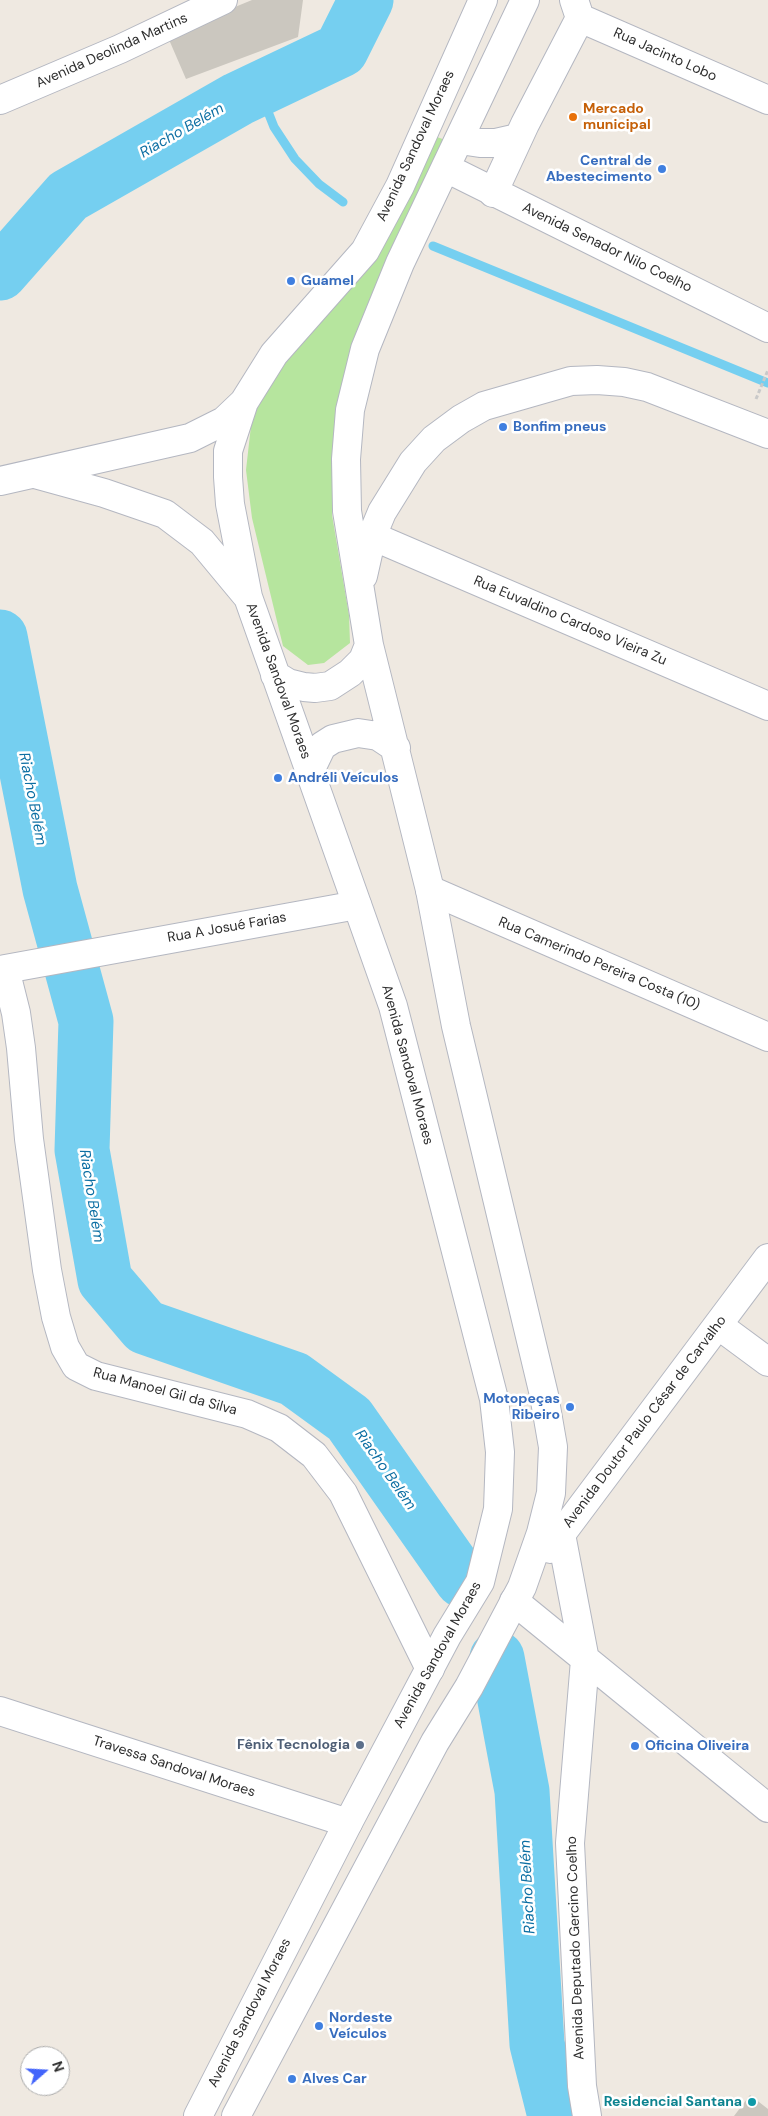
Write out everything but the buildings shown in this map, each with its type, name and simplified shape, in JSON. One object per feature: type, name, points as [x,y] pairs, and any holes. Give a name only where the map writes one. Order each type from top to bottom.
[{"type":"main road","name":"Avenida Deolinda Martins","points":[[0,100],[120,49],[223,0]]},
{"type":"main road","name":"Avenida Sandoval Moraes","points":[[198,2116],[348,1823],[430,1669],[480,1582],[498,1509],[500,1452],[494,1399],[393,1006],[248,597],[230,504],[228,477],[228,451],[244,402],[274,354],[366,250],[405,176],[482,0]]},
{"type":"main road","points":[[236,2116],[435,1742],[469,1687],[502,1626],[518,1594],[541,1532],[552,1493],[553,1447],[541,1386],[456,1026],[430,890],[369,645],[347,511],[346,459],[350,410],[365,349],[400,263],[525,0]]},
{"type":"main road","points":[[494,193],[577,9]]},
{"type":"main road","name":"Rua Jacinto Lobo","points":[[577,9],[768,100]]},
{"type":"main road","points":[[460,140],[496,143],[518,138]]},
{"type":"main road","name":"Avenida Senador Nilo Coelho","points":[[446,168],[768,328]]},
{"type":"main road","points":[[360,591],[372,536],[391,495],[414,462],[434,439],[461,419],[484,406],[571,381],[624,382],[647,387],[768,434]]},
{"type":"main road","points":[[0,481],[190,438],[224,420],[244,402]]},
{"type":"main road","points":[[31,473],[104,492],[165,514],[202,542],[248,597]]},
{"type":"main road","name":"Rua Euvaldino Cardoso Vieira Zu","points":[[372,536],[768,706]]},
{"type":"main road","points":[[275,675],[288,684],[315,688],[330,686],[350,673],[363,660],[369,645]]},
{"type":"main road","points":[[310,770],[322,746],[333,739],[358,733],[378,736],[396,748]]},
{"type":"main road","name":"Rua Camerindo Pereira Costa (10)","points":[[430,890],[768,1037]]},
{"type":"main road","name":"Rua A Josué Farias","points":[[2,969],[357,905]]},
{"type":"main road","name":"Rua Manoel Gil da Silva","points":[[2,969],[16,1013],[29,1139],[47,1270],[64,1347],[76,1366],[96,1376],[247,1414],[279,1428],[314,1455],[343,1493],[430,1669]]},
{"type":"main road","name":"Avenida Doutor Paulo César de Carvalho","points":[[518,1594],[768,1258]]},
{"type":"main road","points":[[718,1325],[768,1362]]},
{"type":"main road","name":"Avenida Deputado Gercino Coelho","points":[[561,1534],[585,1660],[570,1844],[582,2086],[587,2116]]},
{"type":"main road","points":[[518,1594],[585,1660],[768,1808]]},
{"type":"main road","name":"Travessa Sandoval Moraes","points":[[0,1711],[348,1823]]},
{"type":"path","points":[[759,394],[768,370]]},
{"type":"green space","points":[[437,137],[448,141],[337,410],[332,462],[332,515],[349,615],[350,643],[324,663],[308,665],[283,646],[252,518],[246,470],[253,408]]},
{"type":"waterway","name":"Riacho Belém","points":[[0,273],[68,196],[238,99],[341,50],[366,0]]},
{"type":"waterway","points":[[259,89],[274,127],[295,159],[319,184],[343,202]]},
{"type":"waterway","points":[[433,246],[768,383]]},
{"type":"waterway","name":"Riacho Belém","points":[[0,637],[50,889],[86,1021],[82,1150],[105,1280],[145,1327],[294,1379],[349,1419],[462,1580]]},
{"type":"waterway","name":"Riacho Belém","points":[[497,1658],[522,1791],[537,2044],[555,2116]]},
{"type":"place","name":"Mercado municipal","points":[[573,117]]},
{"type":"place","name":"Central de Abestecimento","points":[[662,169]]},
{"type":"place","name":"Guamel","points":[[291,281]]},
{"type":"place","name":"Bonfim pneus","points":[[503,427]]},
{"type":"place","name":"Andréli Veículos","points":[[278,778]]},
{"type":"place","name":"Motopeças Ribeiro","points":[[570,1407]]},
{"type":"place","name":"Fênix Tecnologia","points":[[360,1745]]},
{"type":"place","name":"Oficina Oliveira","points":[[635,1746]]},
{"type":"place","name":"Nordeste Veículos","points":[[319,2026]]},
{"type":"place","name":"Alves Car","points":[[292,2079]]},
{"type":"place","name":"Residencial Santana","points":[[752,2102]]}]
